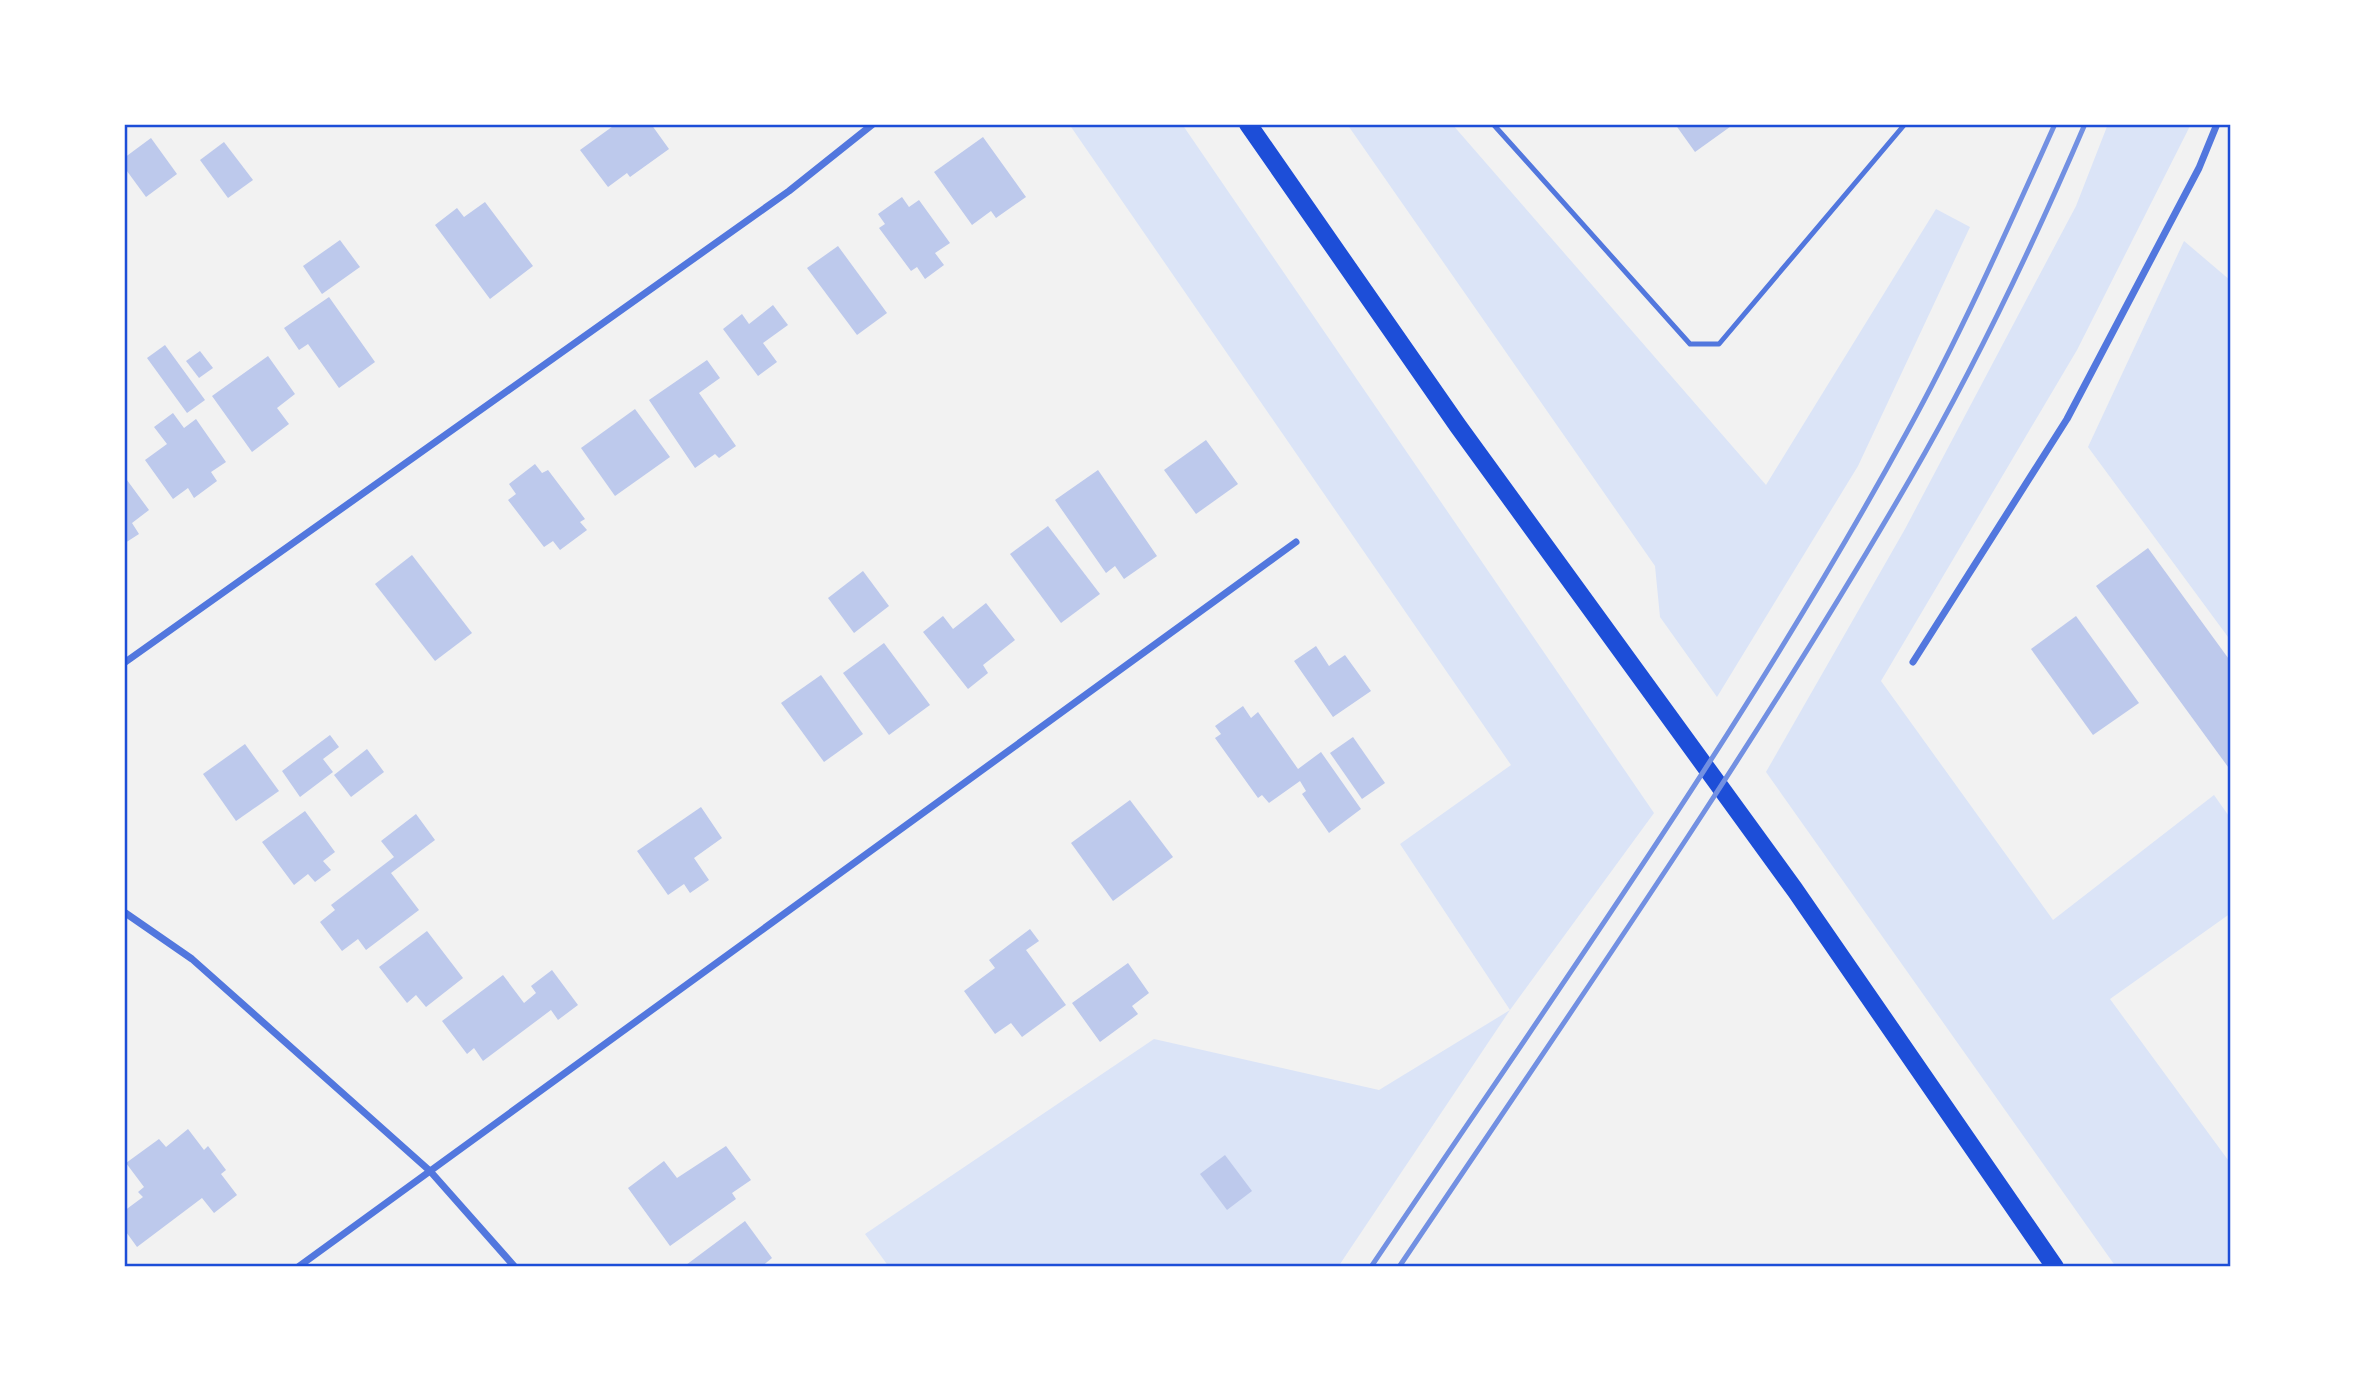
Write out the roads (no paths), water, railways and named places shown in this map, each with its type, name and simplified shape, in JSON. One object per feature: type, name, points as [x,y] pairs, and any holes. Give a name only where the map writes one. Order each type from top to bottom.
[{"type":"main road","points":[[1248,124],[1458,426],[1795,890],[2055,1267]]},
{"type":"street","points":[[124,663],[789,191],[873,124]]},
{"type":"street","points":[[1913,662],[2067,419],[2199,168],[2217,124]]},
{"type":"street","points":[[298,1267],[1296,542]]},
{"type":"street","points":[[124,912],[192,959],[430,1171],[515,1267]]},
{"type":"lane","points":[[1493,124],[1690,344],[1719,344],[1905,124]]},
{"type":"railway","points":[[1371,1267],[1580,959],[1782,647],[1846,540],[1947,356],[2055,124]]},
{"type":"railway","points":[[1399,1267],[1661,877],[1789,680],[1850,580],[1910,479],[1981,348],[2085,124]]}]
